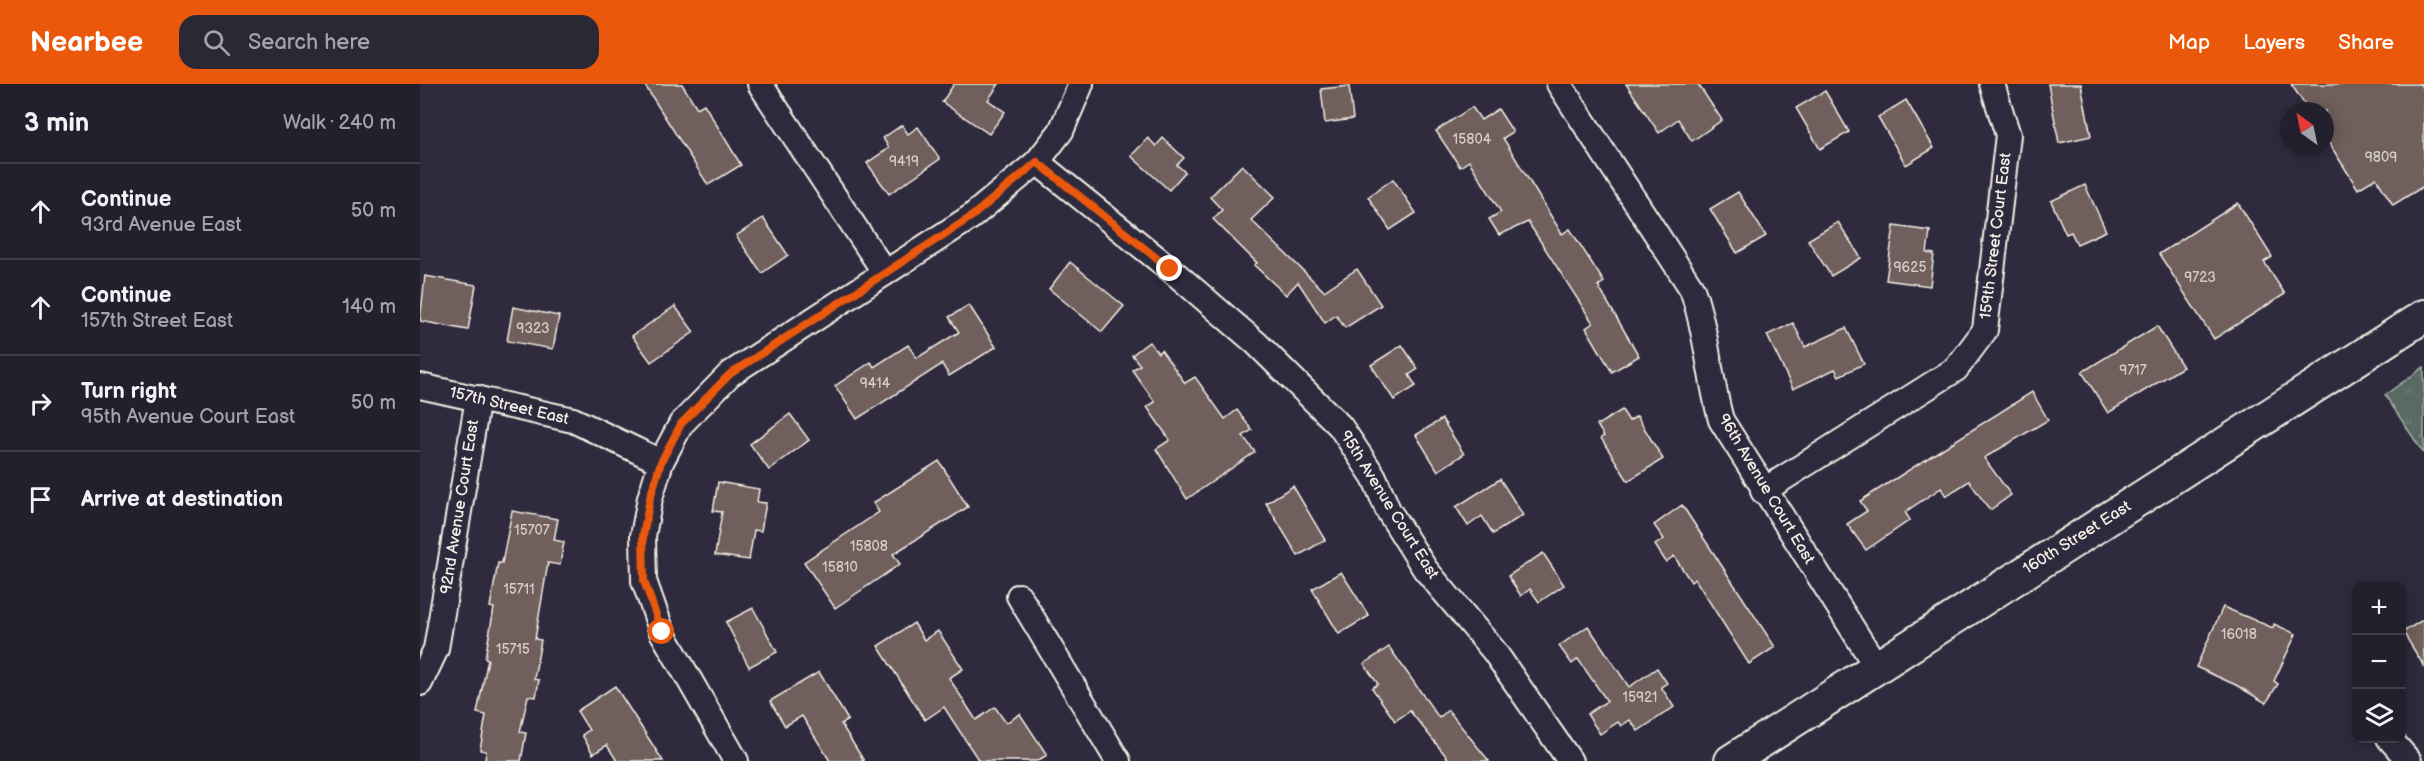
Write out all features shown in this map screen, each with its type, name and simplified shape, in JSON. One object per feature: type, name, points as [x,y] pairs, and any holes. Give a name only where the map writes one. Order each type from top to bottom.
[{"type":"main road","name":"160th Street East","points":[[1731,761],[2424,316]]},
{"type":"street","points":[[760,84],[885,273]]},
{"type":"street","points":[[736,761],[662,632],[644,581],[643,536],[650,498],[661,462],[681,424],[730,374],[971,217],[1037,162],[1061,131],[1081,84]]},
{"type":"street","name":"96th Avenue Court East","points":[[1558,84],[1692,289],[1703,322],[1714,392],[1721,420],[1763,491],[1876,666]]},
{"type":"street","name":"159th Street Court East","points":[[1763,491],[1956,369],[1985,330],[2008,135],[1992,84]]},
{"type":"street","name":"95th Avenue Court East","points":[[1037,162],[1170,269],[1256,343],[1340,426],[1374,477],[1388,510],[1425,569],[1494,651],[1570,761]]},
{"type":"street","name":"157th Street East","points":[[420,387],[573,420],[661,462]]},
{"type":"street","name":"92nd Avenue Court East","points":[[420,683],[436,649],[478,398]]},
{"type":"street","points":[[1019,596],[1118,761]]},
{"type":"green space","points":[[2424,367],[2424,454],[2385,395]]},
{"type":"building","points":[[644,84],[682,84],[697,108],[704,104],[741,165],[708,185]]},
{"type":"building","points":[[954,84],[999,84],[988,100],[1005,112],[989,134],[942,102]]},
{"type":"building","points":[[1626,84],[1698,84],[1722,120],[1692,141],[1678,119],[1659,133]]},
{"type":"building","points":[[2048,84],[2081,84],[2091,136],[2059,143]]},
{"type":"building","points":[[2291,84],[2420,84],[2424,90],[2424,186],[2393,205],[2376,178],[2358,189],[2334,151],[2334,102],[2303,102]]},
{"type":"building","points":[[1349,86],[1353,119],[1325,123],[1321,89]]},
{"type":"building","points":[[1825,91],[1849,132],[1820,149],[1796,108]]},
{"type":"building","points":[[1906,100],[1934,148],[1906,165],[1878,117]]},
{"type":"building","points":[[1472,107],[1481,120],[1498,109],[1513,132],[1503,138],[1562,234],[1570,229],[1604,282],[1598,286],[1639,356],[1612,372],[1586,328],[1593,323],[1528,222],[1499,235],[1489,219],[1501,212],[1469,161],[1460,167],[1436,131]]},
{"type":"building","points":[[902,125],[908,134],[918,127],[940,159],[889,194],[867,163],[889,148],[883,138]]},
{"type":"building","points":[[1148,138],[1156,146],[1163,138],[1184,158],[1177,165],[1185,172],[1169,190],[1131,156]]},
{"type":"building","points":[[1242,165],[1275,197],[1251,220],[1324,291],[1357,269],[1381,305],[1345,328],[1336,315],[1325,323],[1298,282],[1286,295],[1254,265],[1257,263],[1213,219],[1222,210],[1210,197]]},
{"type":"building","points":[[1393,179],[1416,213],[1390,230],[1368,197]]},
{"type":"building","points":[[2085,185],[2106,231],[2077,244],[2071,232],[2066,234],[2051,201]]},
{"type":"building","points":[[1738,192],[1766,236],[1737,253],[1710,209]]},
{"type":"building","points":[[2238,203],[2272,257],[2264,262],[2285,294],[2214,339],[2159,254]]},
{"type":"building","points":[[763,218],[788,255],[762,273],[736,236]]},
{"type":"building","points":[[1838,222],[1861,258],[1831,276],[1808,240]]},
{"type":"building","points":[[1894,226],[1930,231],[1927,253],[1934,254],[1930,286],[1886,280]]},
{"type":"building","points":[[1070,262],[1124,306],[1102,332],[1049,289]]},
{"type":"building","points":[[425,276],[476,285],[468,330],[420,321]]},
{"type":"building","points":[[969,305],[996,347],[949,376],[942,364],[857,419],[835,386],[871,362],[874,367],[908,345],[917,358],[959,332],[949,317]]},
{"type":"building","points":[[675,306],[694,332],[651,362],[632,336]]},
{"type":"building","points":[[513,307],[559,316],[553,349],[507,341]]},
{"type":"building","points":[[1793,323],[1805,347],[1846,328],[1864,364],[1839,376],[1835,369],[1793,389],[1767,335]]},
{"type":"building","points":[[2157,326],[2183,367],[2108,413],[2082,372]]},
{"type":"building","points":[[1149,342],[1158,353],[1161,350],[1185,383],[1195,377],[1225,419],[1237,410],[1252,430],[1243,436],[1255,452],[1187,499],[1156,449],[1170,440],[1147,407],[1155,402],[1132,370],[1140,365],[1132,355]]},
{"type":"building","points":[[1402,345],[1418,369],[1409,375],[1416,386],[1394,400],[1371,365]]},
{"type":"building","points":[[2032,392],[2048,420],[1984,458],[2011,495],[1990,510],[1969,481],[1946,496],[1941,488],[1905,512],[1910,520],[1866,550],[1847,524],[1867,511],[1860,501]]},
{"type":"building","points":[[1622,410],[1629,421],[1637,416],[1663,459],[1628,481],[1601,438],[1604,436],[1597,425]]},
{"type":"building","points":[[790,414],[809,440],[769,470],[750,444]]},
{"type":"building","points":[[1442,419],[1464,454],[1438,471],[1416,435]]},
{"type":"building","points":[[939,461],[968,507],[893,554],[900,564],[835,608],[804,562],[879,512],[873,503]]},
{"type":"building","points":[[1500,479],[1523,515],[1493,534],[1482,516],[1468,526],[1456,507]]},
{"type":"building","points":[[718,482],[759,489],[757,502],[766,503],[761,531],[754,530],[749,560],[715,555],[722,512],[713,511]]},
{"type":"building","points":[[1293,486],[1325,540],[1298,556],[1266,503]]},
{"type":"building","points":[[1682,505],[1775,647],[1749,664],[1695,579],[1691,582],[1674,556],[1666,562],[1655,545],[1664,539],[1654,525]]},
{"type":"building","points":[[512,511],[558,519],[554,540],[564,542],[560,565],[548,563],[535,639],[541,640],[534,679],[539,680],[536,697],[528,696],[520,732],[526,733],[521,761],[485,761],[486,751],[480,750],[486,715],[477,713],[488,659],[485,658],[494,608],[490,607],[498,563],[502,563]]},
{"type":"building","points":[[1543,553],[1564,585],[1539,602],[1530,589],[1521,596],[1508,576]]},
{"type":"building","points":[[1341,572],[1369,616],[1339,634],[1312,589]]},
{"type":"building","points":[[2223,607],[2273,628],[2274,624],[2296,634],[2274,681],[2278,684],[2266,703],[2236,685],[2196,667]]},
{"type":"building","points":[[753,608],[777,652],[749,667],[726,622]]},
{"type":"building","points":[[2424,619],[2424,666],[2406,637],[2406,630]]},
{"type":"building","points":[[914,623],[924,640],[938,631],[963,669],[949,678],[976,720],[995,707],[1006,723],[1020,714],[1047,755],[1037,761],[979,761],[944,707],[925,720],[878,646]]},
{"type":"building","points":[[1588,626],[1629,687],[1657,668],[1667,683],[1661,687],[1674,707],[1638,731],[1630,720],[1621,726],[1618,722],[1600,734],[1587,714],[1607,701],[1578,659],[1572,664],[1559,646]]},
{"type":"building","points":[[1389,647],[1439,718],[1448,710],[1489,761],[1450,761],[1410,711],[1395,721],[1372,688],[1378,684],[1364,664]]},
{"type":"building","points":[[819,672],[848,720],[841,724],[864,761],[830,761],[802,716],[785,726],[770,701]]},
{"type":"building","points":[[615,686],[663,761],[617,761],[607,745],[593,754],[582,735],[589,730],[577,711]]},
{"type":"route","points":[[662,632],[644,581],[643,536],[650,498],[661,462],[681,424],[730,374],[971,217],[1037,162],[1170,269]]}]
